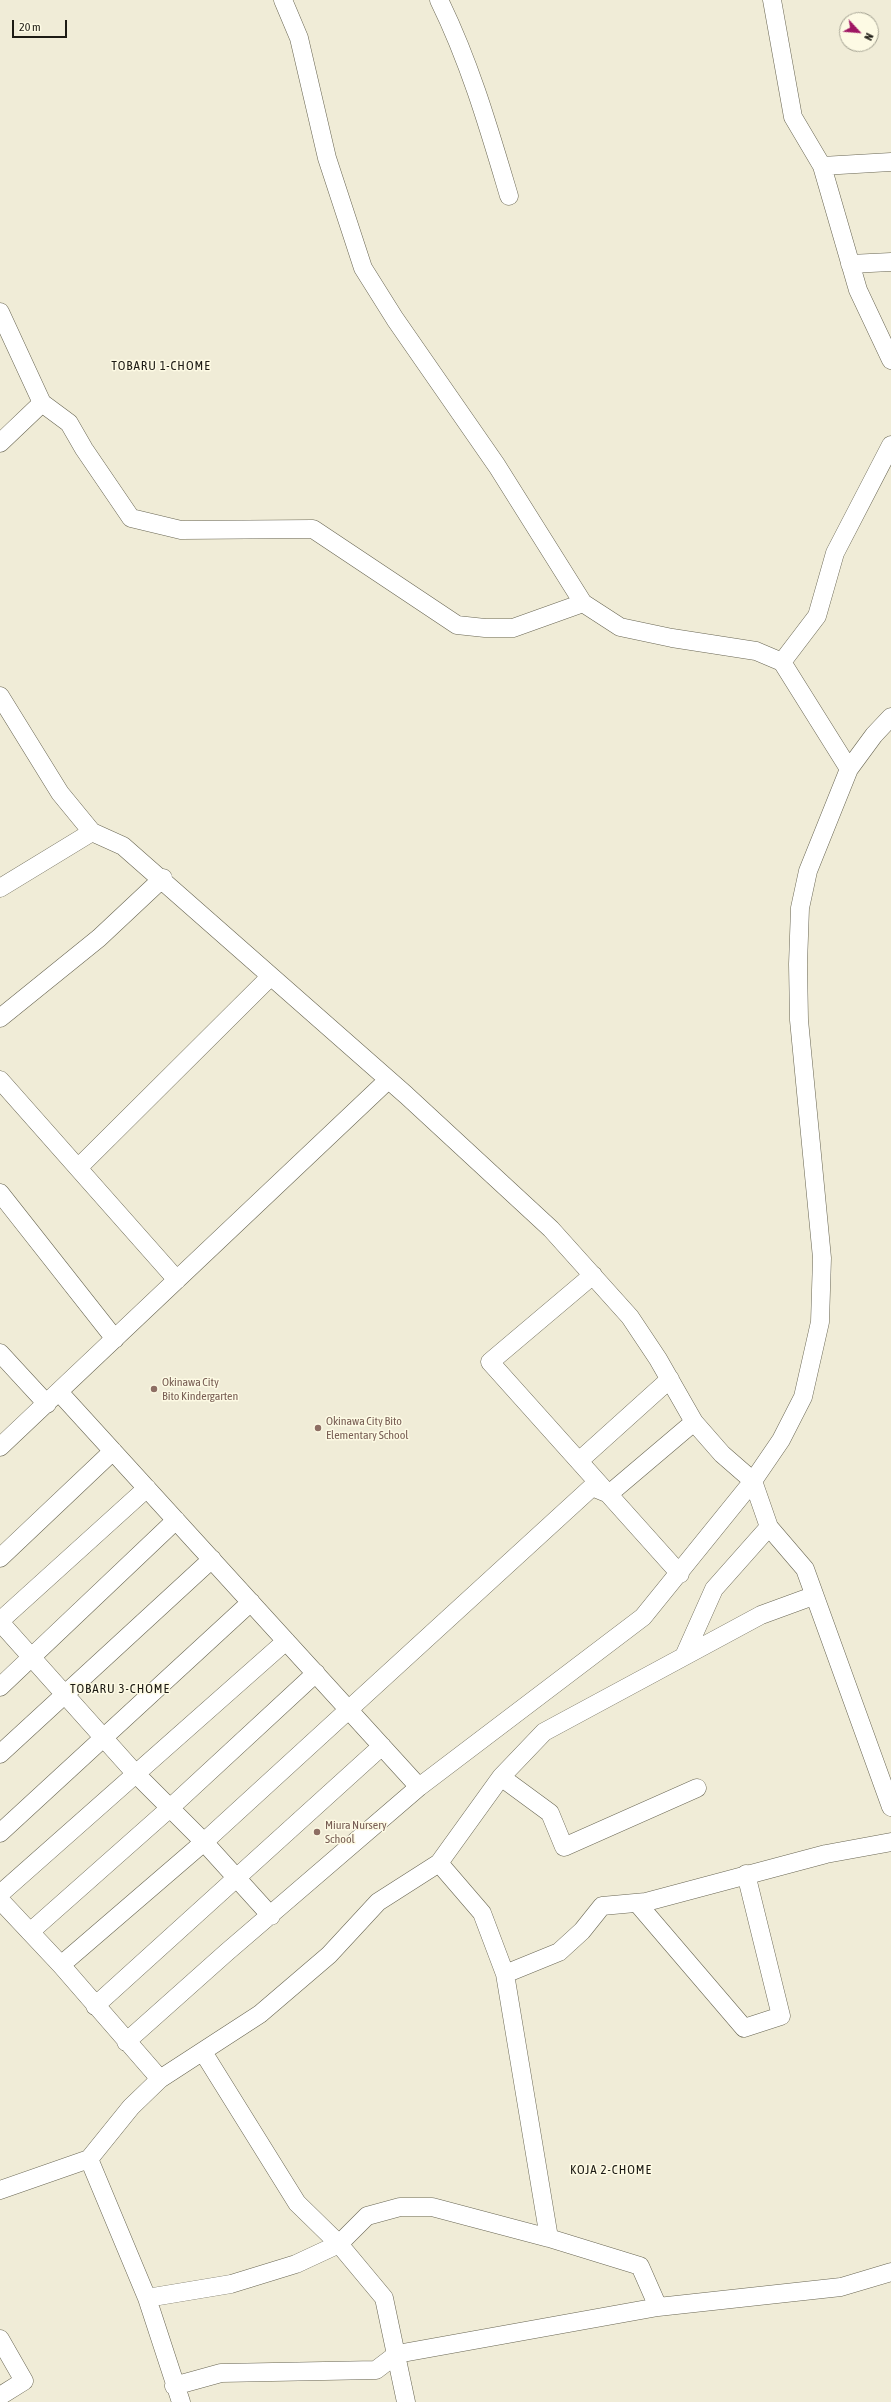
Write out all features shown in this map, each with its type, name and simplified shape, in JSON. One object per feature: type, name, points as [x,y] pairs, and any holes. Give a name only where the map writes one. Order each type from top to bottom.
[{"type":"street","points":[[283,0],[299,38],[327,158],[364,268],[395,319],[497,466],[583,603],[620,627],[672,638],[756,651],[782,662],[849,769]]},
{"type":"street","points":[[439,0],[466,57],[478,90],[509,196]]},
{"type":"street","points":[[772,0],[793,117],[822,166],[858,290],[891,360]]},
{"type":"street","points":[[822,166],[891,162]]},
{"type":"street","points":[[850,264],[891,262]]},
{"type":"street","points":[[0,312],[42,403],[69,423],[84,449],[132,518],[181,530],[313,529],[457,625],[485,628],[513,628],[583,603]]},
{"type":"street","points":[[0,443],[42,403]]},
{"type":"street","points":[[782,662],[817,616],[835,553],[890,447]]},
{"type":"street","points":[[0,696],[60,794],[92,832],[123,846],[163,878],[388,1080],[551,1229],[630,1317],[670,1379],[694,1422],[722,1454],[753,1481],[769,1528],[805,1569],[813,1596],[891,1807]]},
{"type":"street","points":[[126,2042],[420,1787],[643,1617],[680,1574],[753,1481],[781,1440],[803,1397],[820,1322],[822,1258],[799,1020],[798,964],[800,908],[808,871],[849,769],[874,734],[891,717]]},
{"type":"street","points":[[0,888],[92,832]]},
{"type":"street","points":[[0,1018],[99,938],[163,878]]},
{"type":"street","points":[[78,1168],[271,976]]},
{"type":"street","points":[[0,1080],[177,1280]]},
{"type":"street","points":[[3,1439],[53,1398],[388,1080]]},
{"type":"street","points":[[0,1193],[115,1339]]},
{"type":"street","points":[[593,1275],[490,1362],[680,1574]]},
{"type":"street","points":[[0,1353],[113,1451],[420,1787]]},
{"type":"street","points":[[579,1461],[670,1379]]},
{"type":"street","points":[[609,1494],[694,1422]]},
{"type":"street","points":[[0,1558],[113,1451]]},
{"type":"street","points":[[61,1965],[204,1842],[348,1708],[592,1487],[609,1494]]},
{"type":"street","points":[[147,1488],[0,1622],[33,1657],[135,1773],[204,1842],[270,1916]]},
{"type":"street","points":[[0,1687],[176,1520]]},
{"type":"street","points":[[685,1654],[714,1589],[769,1528]]},
{"type":"street","points":[[0,1754],[212,1559]]},
{"type":"street","points":[[0,2190],[89,2159],[131,2107],[160,2079],[260,2014],[329,1955],[378,1902],[439,1863],[501,1777],[544,1732],[595,1706],[685,1654],[761,1615],[813,1596]]},
{"type":"street","points":[[0,1833],[251,1602]]},
{"type":"street","points":[[0,1894],[286,1641]]},
{"type":"street","points":[[30,1932],[170,1808],[316,1673]]},
{"type":"street","points":[[95,2006],[382,1746]]},
{"type":"street","points":[[501,1777],[550,1813],[564,1847],[697,1788]]},
{"type":"street","points":[[505,1974],[559,1952],[582,1931],[602,1906],[637,1903],[826,1854],[891,1842]]},
{"type":"street","points":[[439,1863],[482,1913],[505,1974],[549,2238]]},
{"type":"street","points":[[637,1903],[744,2028],[781,2016],[746,1874]]},
{"type":"street","points":[[0,1900],[61,1965],[126,2042],[160,2079]]},
{"type":"street","points":[[203,2052],[297,2203],[339,2244],[384,2298],[406,2402]]},
{"type":"street","points":[[89,2159],[147,2298],[177,2394],[221,2374],[376,2370],[397,2354],[658,2307],[841,2287],[891,2272]]},
{"type":"street","points":[[147,2298],[230,2284],[296,2264],[339,2244],[367,2216],[400,2207],[432,2207],[549,2238],[640,2266],[658,2307]]},
{"type":"street","points":[[0,2339],[24,2381],[0,2396]]},
{"type":"place","name":"Okinawa City Bito Kindergarten","points":[[154,1389]]},
{"type":"place","name":"Okinawa City Bito Elementary School","points":[[318,1428]]},
{"type":"place","name":"Miura Nursery School","points":[[317,1832]]},
{"type":"district","name":"TOBARU 1-CHOME","points":[[161,366]]},
{"type":"district","name":"TOBARU 3-CHOME","points":[[120,1689]]},
{"type":"district","name":"KOJA 2-CHOME","points":[[611,2170]]}]
